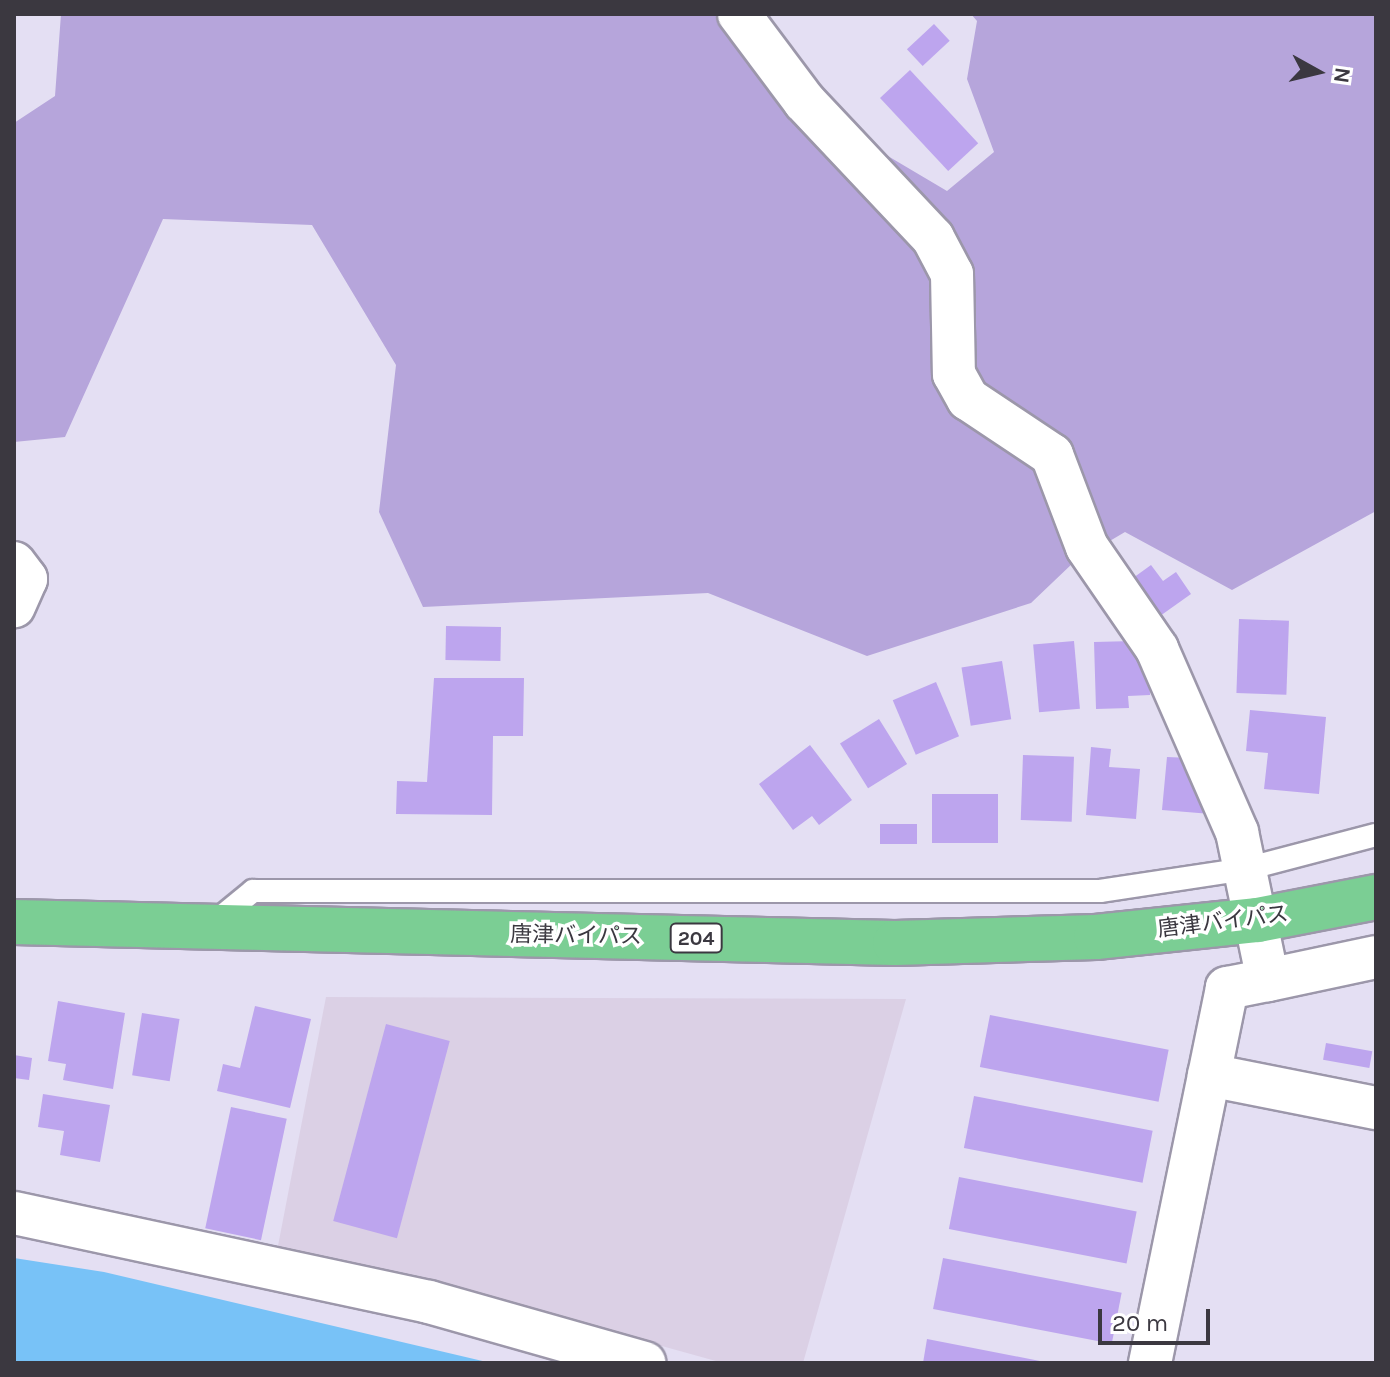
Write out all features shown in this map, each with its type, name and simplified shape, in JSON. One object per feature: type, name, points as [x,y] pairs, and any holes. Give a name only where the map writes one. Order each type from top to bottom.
[{"type":"highway","name":"唐津バイパス","points":[[14,922],[215,922],[895,943],[1096,937],[1258,920],[1376,897]]},
{"type":"street","points":[[739,14],[804,101],[933,238],[952,274],[954,374],[968,399],[1052,455],[1087,547],[1157,649],[1237,832],[1258,920],[1268,980]]},
{"type":"street","points":[[14,563],[26,579],[14,606]]},
{"type":"street","points":[[1150,1363],[1227,988],[1376,957]]},
{"type":"street","points":[[1209,1075],[1376,1108]]},
{"type":"street","points":[[14,1213],[429,1302],[645,1363]]},
{"type":"lane","points":[[215,922],[253,891],[1100,891],[1246,869],[1376,835]]},
{"type":"shaded area","points":[[61,14],[716,14],[778,91],[947,191],[994,152],[967,79],[977,21],[971,14],[1376,14],[1376,511],[1232,590],[1125,532],[1074,562],[1031,603],[867,656],[708,593],[423,607],[379,512],[396,365],[312,225],[163,219],[65,437],[14,442],[14,123],[55,96]]},
{"type":"shaded area","points":[[326,997],[906,999],[803,1363],[723,1363],[453,1288],[277,1251]]},
{"type":"water","points":[[14,1258],[104,1272],[491,1363],[14,1363]]},
{"type":"building","points":[[934,24],[950,41],[923,66],[907,49]]},
{"type":"building","points":[[910,70],[978,143],[948,171],[880,98]]},
{"type":"building","points":[[1151,565],[1163,581],[1176,572],[1191,594],[1160,616],[1133,578]]},
{"type":"building","points":[[1239,619],[1289,621],[1286,695],[1236,693]]},
{"type":"building","points":[[446,626],[501,627],[500,661],[445,660]]},
{"type":"building","points":[[1074,641],[1080,709],[1039,712],[1033,645]]},
{"type":"building","points":[[1134,641],[1134,655],[1149,654],[1150,695],[1128,696],[1129,708],[1096,709],[1094,642]]},
{"type":"building","points":[[1002,661],[1011,719],[971,726],[962,667]]},
{"type":"building","points":[[434,678],[524,678],[523,736],[493,736],[492,815],[396,814],[397,781],[427,782]]},
{"type":"building","points":[[936,682],[959,736],[916,755],[893,700]]},
{"type":"building","points":[[1250,710],[1326,717],[1319,794],[1264,789],[1268,753],[1246,751]]},
{"type":"building","points":[[879,719],[907,764],[868,788],[840,743]]},
{"type":"building","points":[[810,745],[852,800],[819,825],[812,816],[793,830],[759,784]]},
{"type":"building","points":[[1091,747],[1111,749],[1109,767],[1140,769],[1136,819],[1086,815]]},
{"type":"building","points":[[1023,755],[1074,757],[1072,822],[1021,820]]},
{"type":"building","points":[[1167,757],[1190,758],[1211,814],[1162,810]]},
{"type":"building","points":[[932,794],[998,794],[998,843],[932,843]]},
{"type":"building","points":[[880,824],[917,824],[917,844],[880,844]]},
{"type":"building","points":[[58,1001],[125,1013],[113,1089],[63,1080],[66,1064],[48,1061]]},
{"type":"building","points":[[255,1006],[311,1019],[290,1108],[217,1091],[223,1064],[240,1068]]},
{"type":"building","points":[[142,1013],[180,1019],[170,1081],[132,1075]]},
{"type":"building","points":[[990,1015],[1169,1050],[1159,1102],[980,1067]]},
{"type":"building","points":[[386,1024],[450,1041],[397,1238],[333,1221]]},
{"type":"building","points":[[1326,1043],[1372,1051],[1369,1068],[1323,1060]]},
{"type":"building","points":[[14,1055],[32,1058],[29,1080],[14,1078]]},
{"type":"building","points":[[43,1094],[110,1105],[100,1162],[60,1155],[64,1131],[38,1127]]},
{"type":"building","points":[[974,1096],[1153,1131],[1143,1183],[964,1148]]},
{"type":"building","points":[[231,1107],[287,1119],[261,1240],[205,1228]]},
{"type":"building","points":[[959,1177],[1137,1212],[1127,1264],[949,1229]]},
{"type":"building","points":[[943,1258],[1122,1293],[1112,1344],[933,1309]]},
{"type":"building","points":[[927,1339],[1045,1362],[1045,1363],[923,1363]]}]
